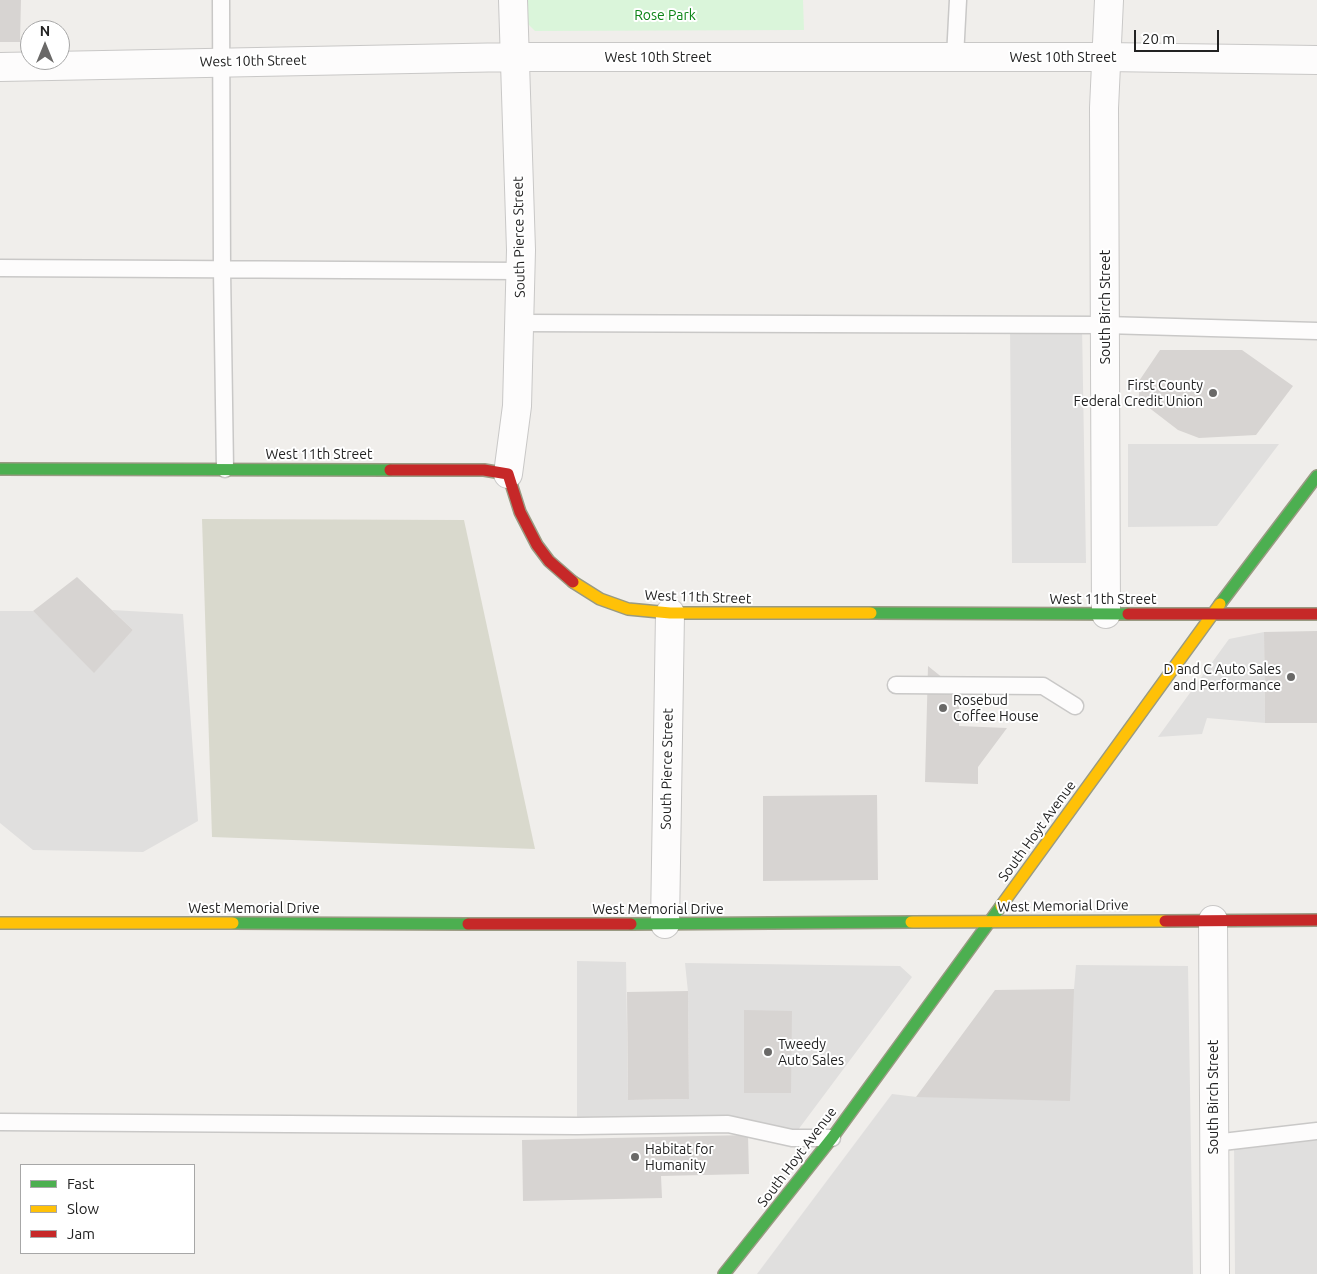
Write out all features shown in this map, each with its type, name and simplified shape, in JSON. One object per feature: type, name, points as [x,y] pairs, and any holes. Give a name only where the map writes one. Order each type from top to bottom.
[{"type":"main road","name":"West 11th Street","points":[[0,469],[484,470],[508,474],[520,512],[537,545],[566,578],[600,599],[628,609],[670,613],[1317,614]]},
{"type":"main road","name":"South Hoyt Avenue","points":[[724,1274],[832,1138],[1213,614],[1317,476]]},
{"type":"main road","name":"West Memorial Drive","points":[[0,923],[665,924],[1317,920]]},
{"type":"street","name":"South Pierce Street","points":[[508,474],[517,406],[521,271],[513,0]]},
{"type":"street","name":"South Birch Street","points":[[1106,614],[1105,57],[1108,32],[1108,0]]},
{"type":"street","name":"West 10th Street","points":[[0,67],[221,61],[514,57],[1105,57],[1317,60]]},
{"type":"street","name":"South Pierce Street","points":[[665,924],[670,613]]},
{"type":"street","name":"South Birch Street","points":[[1213,920],[1215,1274]]},
{"type":"lane","points":[[221,0],[225,469]]},
{"type":"lane","points":[[955,57],[958,0]]},
{"type":"lane","points":[[0,268],[521,271]]},
{"type":"lane","points":[[519,323],[1105,325],[1317,330]]},
{"type":"lane","points":[[896,685],[1043,686],[1075,706]]},
{"type":"lane","points":[[0,1122],[577,1126],[728,1124],[792,1138],[832,1138]]},
{"type":"lane","points":[[1214,1143],[1317,1130]]},
{"type":"shaded area","points":[[1010,325],[1082,325],[1086,563],[1012,563]]},
{"type":"shaded area","points":[[1128,444],[1279,444],[1217,526],[1128,527]]},
{"type":"shaded area","points":[[202,519],[464,520],[535,849],[212,837]]},
{"type":"shaded area","points":[[112,610],[183,614],[198,821],[143,852],[33,850],[0,823],[0,611],[33,611],[94,672],[133,630]]},
{"type":"shaded area","points":[[1264,632],[1265,723],[1207,718],[1202,734],[1158,737],[1229,639]]},
{"type":"shaded area","points":[[577,961],[626,962],[628,1100],[689,1099],[688,992],[685,963],[900,966],[912,977],[792,1138],[728,1124],[577,1126]]},
{"type":"shaded area","points":[[1076,965],[1188,966],[1193,1274],[757,1274],[892,1094],[917,1097],[1074,989]]},
{"type":"shaded area","points":[[1317,1131],[1317,1274],[1235,1274],[1234,1140]]},
{"type":"green space","name":"Rose Park","points":[[526,0],[803,0],[804,30],[535,31],[526,22]]},
{"type":"building","points":[[0,0],[21,0],[20,42],[0,42]]},
{"type":"building","name":"First County Federal Credit Union","points":[[1160,350],[1242,350],[1293,386],[1256,435],[1199,438],[1178,430],[1139,400],[1139,381]]},
{"type":"building","points":[[77,577],[133,630],[94,673],[33,611]]},
{"type":"building","name":"D and C Auto Sales and Performance","points":[[1317,631],[1317,723],[1265,723],[1264,632]]},
{"type":"building","name":"Rosebud Coffee House","points":[[928,666],[959,691],[959,726],[1007,728],[978,767],[978,784],[925,782]]},
{"type":"building","points":[[877,795],[878,880],[763,881],[763,796]]},
{"type":"building","points":[[1074,989],[1070,1101],[916,1097],[995,990]]},
{"type":"building","points":[[688,991],[689,1099],[628,1100],[627,992]]},
{"type":"building","name":"Tweedy Auto Sales","points":[[744,1010],[792,1011],[791,1093],[744,1093]]},
{"type":"building","name":"Habitat for Humanity","points":[[748,1135],[749,1174],[661,1176],[662,1198],[523,1201],[522,1140]]},
{"type":"traffic: fast","points":[[0,469],[390,470]]},
{"type":"traffic: fast","points":[[1220,604],[1317,476]]},
{"type":"traffic: fast","points":[[871,613],[1128,614]]},
{"type":"traffic: fast","points":[[724,1274],[832,1138],[1001,906]]},
{"type":"traffic: fast","points":[[631,924],[911,922]]},
{"type":"traffic: fast","points":[[233,923],[468,924]]},
{"type":"traffic: slow","points":[[573,582],[600,599],[628,609],[670,613],[871,613]]},
{"type":"traffic: slow","points":[[1001,906],[1220,604]]},
{"type":"traffic: slow","points":[[911,922],[1165,921]]},
{"type":"traffic: slow","points":[[0,923],[233,923]]},
{"type":"traffic: jam","points":[[390,470],[484,470],[508,474],[520,512],[537,545],[549,561],[573,582]]},
{"type":"traffic: jam","points":[[1128,614],[1317,614]]},
{"type":"traffic: jam","points":[[1165,921],[1317,920]]},
{"type":"traffic: jam","points":[[468,924],[631,924]]},
{"type":"place","name":"First County Federal Credit Union","points":[[1213,393]]},
{"type":"place","name":"D and C Auto Sales and Performance","points":[[1291,677]]},
{"type":"place","name":"Rosebud Coffee House","points":[[943,708]]},
{"type":"place","name":"Tweedy Auto Sales","points":[[768,1052]]},
{"type":"place","name":"Habitat for Humanity","points":[[635,1157]]}]
